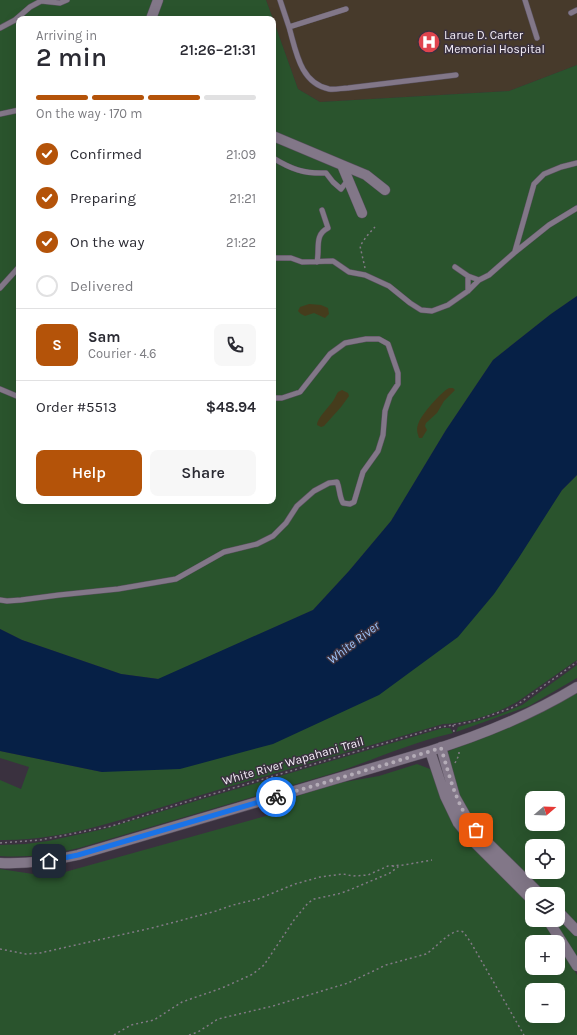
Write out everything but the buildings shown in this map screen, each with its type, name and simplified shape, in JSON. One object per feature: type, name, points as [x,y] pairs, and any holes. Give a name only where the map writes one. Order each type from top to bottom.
[{"type":"street","points":[[152,16],[158,0]]},
{"type":"street","points":[[276,137],[366,175],[385,190]]},
{"type":"street","points":[[342,165],[362,213]]},
{"type":"street","points":[[0,863],[33,863],[58,860],[78,855],[441,748],[516,719],[577,687]]},
{"type":"street","points":[[441,748],[455,797],[468,820],[480,835],[533,887]]},
{"type":"street","points":[[430,751],[445,796],[458,823],[470,838],[525,893]]},
{"type":"street","points":[[565,918],[577,931]]},
{"type":"street","points":[[552,927],[577,966]]},
{"type":"lane","points":[[20,16],[41,1],[60,3],[67,0]]},
{"type":"lane","points":[[280,0],[300,65],[307,76],[316,84],[330,89],[456,75]]},
{"type":"lane","points":[[525,0],[537,38]]},
{"type":"lane","points":[[289,27],[346,9]]},
{"type":"lane","points":[[571,13],[577,10]]},
{"type":"lane","points":[[0,28],[16,19]]},
{"type":"lane","points":[[0,114],[16,111]]},
{"type":"lane","points":[[276,160],[295,170],[313,174],[326,173],[341,189],[348,180]]},
{"type":"lane","points":[[514,253],[534,184],[544,174],[561,167],[577,163]]},
{"type":"lane","points":[[276,258],[291,258],[302,262],[333,261],[349,272],[365,275],[389,286],[421,310],[432,311],[448,305],[468,291],[479,280],[489,275],[549,225],[577,208]]},
{"type":"lane","points":[[317,262],[318,240],[323,231],[328,228],[322,210]]},
{"type":"lane","points":[[455,267],[468,276],[479,280]]},
{"type":"lane","points":[[0,288],[16,270]]},
{"type":"lane","points":[[468,276],[468,291]]},
{"type":"lane","points":[[0,600],[21,600],[118,590],[176,579],[224,552],[257,544],[273,536],[286,523],[297,506],[314,491],[329,483],[337,482],[340,498],[343,503],[350,504],[354,502],[363,472],[378,451],[383,435],[385,412],[390,396],[398,384],[398,373],[388,344],[378,339],[366,339],[345,343],[330,354],[300,392],[282,398],[276,398]]},
{"type":"lane","points":[[0,389],[16,396]]},
{"type":"path","points":[[365,275],[360,246],[375,227]]},
{"type":"path","name":"White River Wapahani Trail","points":[[0,843],[40,840],[112,826],[186,802],[436,728],[474,721],[514,707],[577,662]]},
{"type":"path","points":[[454,766],[459,755]]},
{"type":"path","points":[[0,949],[26,954],[40,953],[156,927],[216,911],[258,899],[295,884],[320,877],[343,874],[353,876],[368,875],[388,866],[432,860]]},
{"type":"path","points":[[114,1035],[131,1025],[154,1020],[182,1002],[222,988],[252,974],[264,965],[294,920],[308,903],[314,899],[338,894],[390,873],[398,867],[388,866]]},
{"type":"path","points":[[189,1035],[198,1032],[218,1019],[273,1006],[348,982],[386,965],[426,954],[432,951],[449,934],[454,931],[459,931],[465,935],[474,948],[524,1035]]},
{"type":"shaded area","name":"Larue D. Carter Memorial Hospital","points":[[266,0],[577,0],[577,65],[509,91],[320,102],[298,89],[276,28],[276,16],[272,16]]},
{"type":"green space","points":[[0,0],[266,0],[272,16],[16,16],[16,504],[276,504],[276,27],[298,89],[320,102],[509,91],[577,65],[577,296],[551,314],[493,360],[446,430],[391,521],[349,571],[313,610],[159,679],[121,674],[22,640],[0,629]]},
{"type":"green space","points":[[577,475],[577,660],[517,702],[481,717],[462,722],[443,724],[121,820],[49,837],[0,840],[0,780],[21,789],[29,767],[0,758],[0,751],[102,772],[548,511],[562,490]]},
{"type":"green space","points":[[577,665],[577,678],[529,706],[456,732],[458,727],[495,716],[522,705]]},
{"type":"green space","points":[[577,685],[577,962],[565,950],[565,935],[525,935],[525,975],[565,975],[565,953],[577,975],[577,1035],[0,1035],[0,869],[33,874],[65,872],[280,812],[277,803],[333,784],[379,776],[417,764],[430,769],[435,775],[448,811],[465,823],[443,754],[502,725]]},
{"type":"green space","points":[[443,728],[450,728],[453,733],[408,746],[334,773],[79,848],[40,855],[0,856],[0,845],[48,841],[104,829]]},
{"type":"sand","points":[[309,304],[321,305],[328,308],[329,314],[325,318],[314,313],[305,316],[298,311],[300,307]]},
{"type":"sand","points":[[449,388],[453,388],[455,390],[444,401],[437,413],[426,423],[425,426],[427,430],[422,438],[419,438],[417,428],[421,418],[437,398]]},
{"type":"sand","points":[[342,390],[348,393],[349,396],[324,426],[321,427],[317,425],[319,419],[338,392]]},
{"type":"water","name":"White River","points":[[577,296],[577,475],[562,490],[494,594],[458,637],[379,695],[273,744],[180,769],[102,772],[0,751],[0,629],[22,640],[121,674],[158,679],[313,610],[349,571],[391,521],[446,430],[493,360],[551,314]]},
{"type":"way so far","points":[[276,797],[441,748],[451,784],[458,802],[464,814],[476,830]]},
{"type":"place","name":"Larue D. Carter Memorial Hospital","points":[[429,42]]},
{"type":"route","points":[[49,861],[78,855],[276,797]]}]
